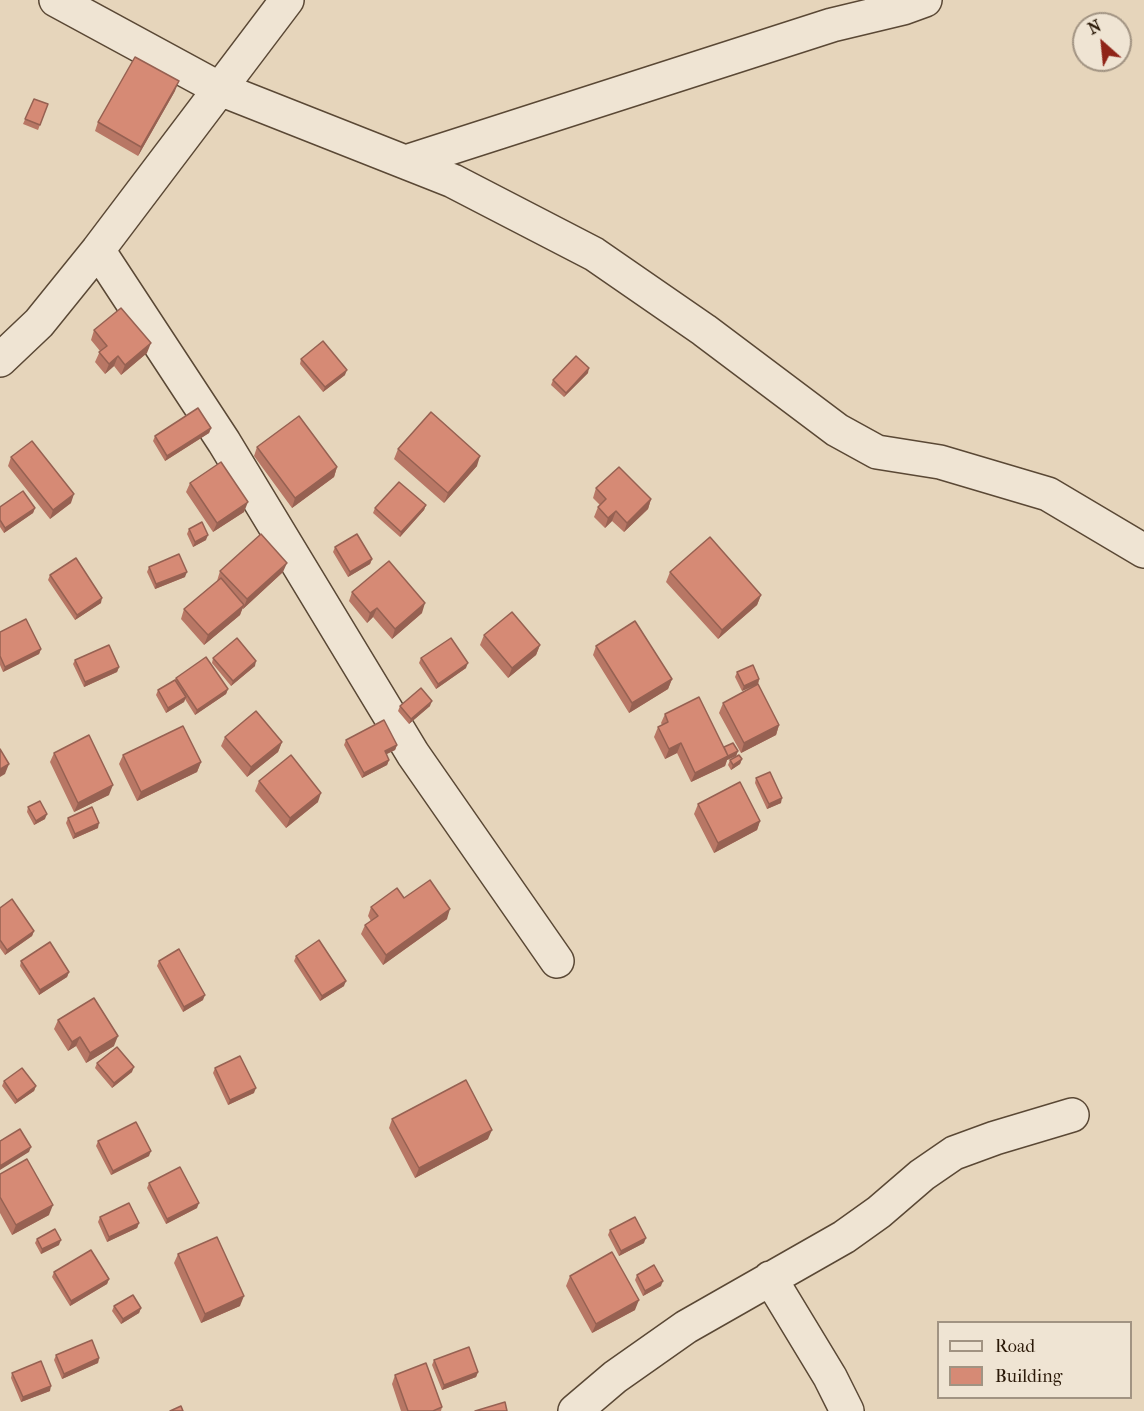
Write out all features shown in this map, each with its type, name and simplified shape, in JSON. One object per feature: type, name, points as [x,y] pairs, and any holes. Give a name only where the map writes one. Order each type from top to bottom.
[{"type":"street","points":[[56,0],[220,89],[453,181],[594,254],[704,330],[837,430],[877,452],[940,462],[1048,494],[1144,551]]},
{"type":"street","points":[[0,360],[39,323],[98,250],[287,0]]},
{"type":"street","points":[[406,162],[832,25],[925,0]]},
{"type":"street","points":[[98,250],[224,442],[413,754],[557,961]]},
{"type":"street","points":[[576,1411],[615,1377],[686,1327],[844,1237],[879,1212],[922,1175],[954,1153],[1072,1114]]},
{"type":"street","points":[[770,1278],[830,1377],[847,1411]]},
{"type":"building","points":[[135,57],[179,81],[141,147],[98,122]]},
{"type":"building","points":[[34,99],[48,104],[40,125],[25,119]]},
{"type":"building","points":[[121,308],[151,343],[125,365],[118,356],[109,364],[99,352],[107,346],[94,330]]},
{"type":"building","points":[[323,341],[347,370],[325,387],[301,359]]},
{"type":"building","points":[[576,356],[589,368],[566,393],[553,380]]},
{"type":"building","points":[[198,408],[211,428],[167,456],[155,436]]},
{"type":"building","points":[[431,412],[480,456],[448,493],[398,449]]},
{"type":"building","points":[[299,416],[337,467],[295,498],[257,447]]},
{"type":"building","points":[[32,441],[74,494],[53,510],[11,457]]},
{"type":"building","points":[[221,462],[248,502],[217,523],[190,483]]},
{"type":"building","points":[[619,467],[651,499],[627,523],[616,511],[608,518],[598,507],[606,499],[596,488]]},
{"type":"building","points":[[399,482],[426,505],[401,532],[375,508]]},
{"type":"building","points":[[23,491],[35,508],[5,528],[0,520],[0,507]]},
{"type":"building","points":[[202,522],[208,535],[195,542],[189,529]]},
{"type":"building","points":[[261,534],[287,563],[247,599],[220,571]]},
{"type":"building","points":[[357,534],[372,559],[350,572],[335,547]]},
{"type":"building","points":[[710,537],[761,595],[722,630],[670,572]]},
{"type":"building","points":[[179,554],[187,572],[156,584],[149,567]]},
{"type":"building","points":[[76,558],[102,598],[77,615],[50,575]]},
{"type":"building","points":[[389,561],[425,603],[395,629],[377,608],[370,613],[352,592]]},
{"type":"building","points":[[221,578],[244,605],[208,635],[184,609]]},
{"type":"building","points":[[512,612],[540,645],[512,668],[484,635]]},
{"type":"building","points":[[26,619],[41,649],[5,667],[0,656],[0,632]]},
{"type":"building","points":[[635,621],[672,679],[632,703],[596,646]]},
{"type":"building","points":[[237,638],[256,661],[233,681],[213,658]]},
{"type":"building","points":[[451,638],[468,663],[438,684],[421,658]]},
{"type":"building","points":[[109,645],[119,667],[85,682],[75,660]]},
{"type":"building","points":[[206,657],[228,689],[197,710],[176,678]]},
{"type":"building","points":[[753,665],[759,679],[744,686],[737,672]]},
{"type":"building","points":[[175,680],[186,697],[168,708],[158,690]]},
{"type":"building","points":[[758,684],[779,725],[744,743],[723,703]]},
{"type":"building","points":[[421,688],[432,701],[411,719],[400,706]]},
{"type":"building","points":[[699,697],[728,756],[695,773],[681,743],[669,749],[658,727],[668,722],[665,714]]},
{"type":"building","points":[[256,711],[282,742],[251,767],[225,737]]},
{"type":"building","points":[[384,720],[397,745],[385,751],[389,760],[364,773],[346,740]]},
{"type":"building","points":[[183,726],[201,762],[141,792],[123,755]]},
{"type":"building","points":[[89,735],[113,785],[78,803],[54,753]]},
{"type":"building","points":[[733,743],[738,751],[728,756],[724,747]]},
{"type":"building","points":[[0,749],[9,764],[0,769]]},
{"type":"building","points":[[291,755],[321,793],[290,818],[259,781]]},
{"type":"building","points":[[739,755],[742,759],[733,765],[730,760]]},
{"type":"building","points":[[770,772],[782,798],[769,804],[756,778]]},
{"type":"building","points":[[740,782],[760,821],[718,843],[698,804]]},
{"type":"building","points":[[40,801],[47,814],[36,821],[28,807]]},
{"type":"building","points":[[92,807],[99,823],[75,834],[68,818]]},
{"type":"building","points":[[430,880],[450,909],[386,955],[365,925],[378,916],[371,907],[397,888],[404,898]]},
{"type":"building","points":[[12,899],[34,931],[7,950],[0,940],[0,908]]},
{"type":"building","points":[[319,940],[346,981],[322,996],[296,956]]},
{"type":"building","points":[[50,942],[69,972],[40,990],[21,961]]},
{"type":"building","points":[[179,949],[205,995],[184,1007],[159,961]]},
{"type":"building","points":[[94,998],[118,1036],[90,1053],[80,1037],[72,1042],[58,1020]]},
{"type":"building","points":[[117,1047],[134,1067],[114,1083],[97,1063]]},
{"type":"building","points":[[240,1056],[256,1088],[230,1100],[215,1068]]},
{"type":"building","points":[[22,1068],[36,1086],[17,1100],[4,1081]]},
{"type":"building","points":[[466,1080],[492,1130],[419,1168],[392,1119]]},
{"type":"building","points":[[136,1122],[151,1151],[113,1171],[98,1141]]},
{"type":"building","points":[[20,1129],[31,1147],[0,1166],[0,1141]]},
{"type":"building","points":[[27,1159],[53,1205],[16,1225],[0,1197],[0,1174]]},
{"type":"building","points":[[180,1167],[199,1203],[167,1219],[149,1183]]},
{"type":"building","points":[[129,1203],[139,1223],[109,1237],[100,1217]]},
{"type":"building","points":[[635,1217],[646,1238],[621,1251],[610,1230]]},
{"type":"building","points":[[55,1229],[61,1240],[42,1249],[37,1239]]},
{"type":"building","points":[[217,1237],[244,1296],[205,1314],[178,1254]]},
{"type":"building","points":[[91,1250],[109,1279],[71,1301],[54,1272]]},
{"type":"building","points":[[612,1252],[639,1300],[596,1324],[570,1276]]},
{"type":"building","points":[[654,1265],[663,1281],[645,1291],[637,1275]]},
{"type":"building","points":[[133,1295],[141,1308],[123,1319],[114,1306]]},
{"type":"building","points":[[92,1340],[99,1358],[64,1374],[56,1355]]},
{"type":"building","points":[[469,1347],[478,1372],[444,1385],[434,1360]]},
{"type":"building","points":[[41,1361],[51,1386],[23,1397],[12,1373]]},
{"type":"building","points":[[426,1363],[442,1407],[433,1411],[408,1411],[395,1375]]},
{"type":"building","points":[[505,1402],[507,1411],[475,1411]]},
{"type":"building","points":[[181,1406],[183,1411],[170,1411]]}]
